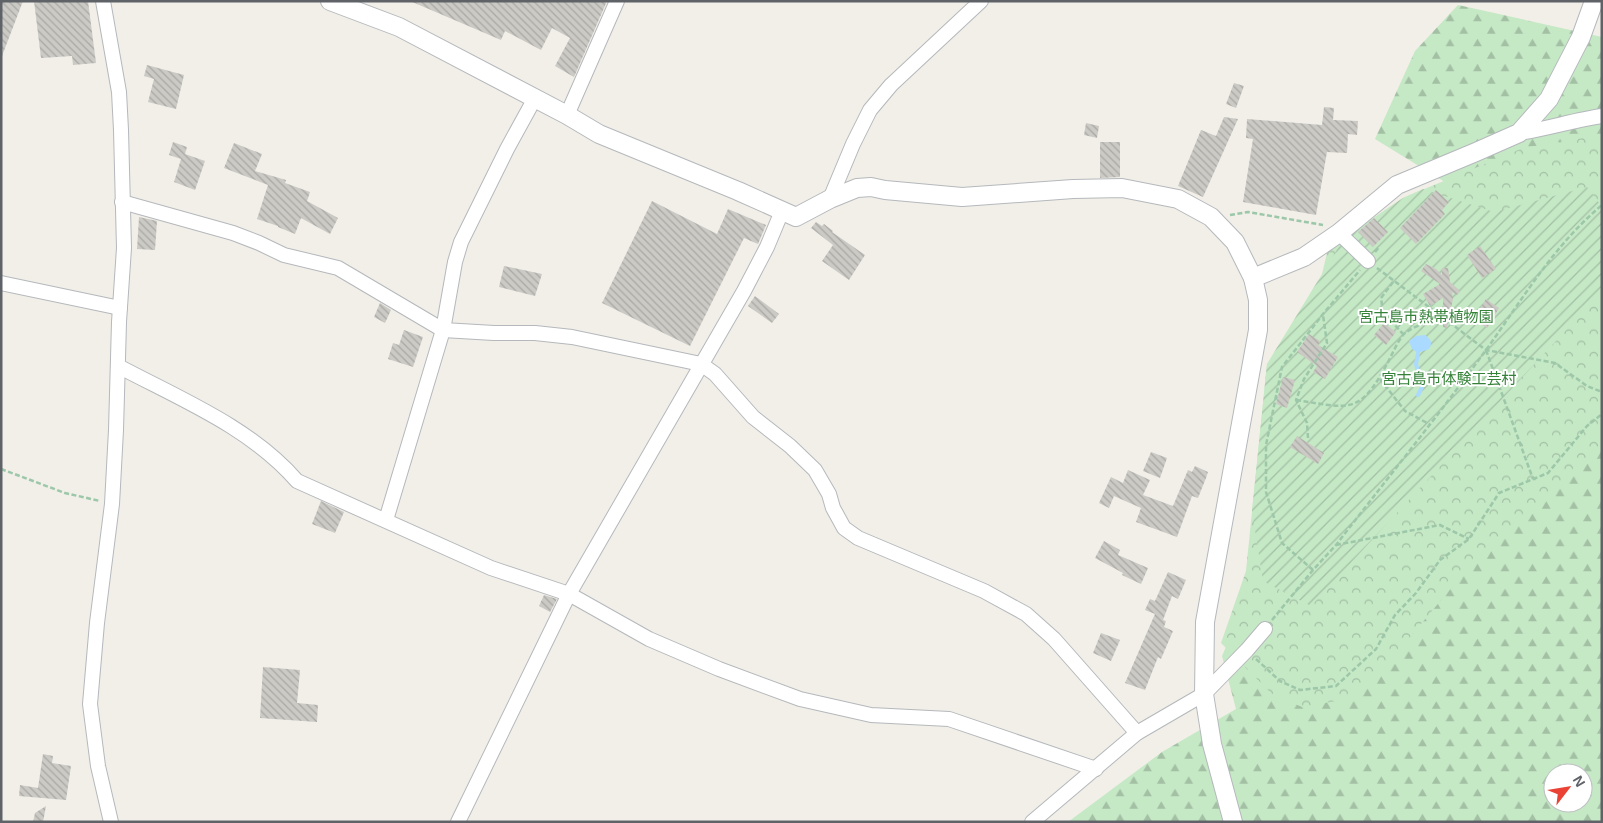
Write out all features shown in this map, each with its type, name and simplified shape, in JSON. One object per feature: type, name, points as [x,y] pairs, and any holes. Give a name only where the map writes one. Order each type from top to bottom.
[{"type":"street","points":[[102,1],[119,92],[124,248],[112,504],[97,623],[90,704],[98,766],[112,822]]},
{"type":"street","points":[[330,1],[399,27],[567,115],[599,134],[796,218],[830,199],[857,188],[871,187],[962,197],[1073,189],[1122,188],[1178,199],[1211,217],[1235,242],[1253,278],[1258,300],[1258,330],[1215,572],[1208,596],[1205,622],[1204,694],[1212,744],[1233,822]]},
{"type":"street","points":[[567,115],[618,1]]},
{"type":"street","points":[[830,199],[853,144],[870,110],[891,85],[981,1]]},
{"type":"street","points":[[1519,133],[1550,99],[1581,37],[1594,1]]},
{"type":"street","points":[[386,520],[443,330],[455,262],[461,242],[507,149],[535,98]]},
{"type":"street","points":[[1253,278],[1304,258],[1397,185],[1519,133],[1602,116]]},
{"type":"street","points":[[122,202],[232,233],[284,255],[338,268],[443,330],[535,333],[572,337],[701,364],[715,374],[753,418],[790,446],[814,470],[829,494],[833,508],[844,528],[858,538],[984,590],[1026,614],[1054,639],[1137,733]]},
{"type":"street","points":[[458,822],[569,594],[744,290],[767,247],[782,211]]},
{"type":"street","points":[[1338,233],[1368,261]]},
{"type":"street","points":[[1,283],[120,308]]},
{"type":"street","points":[[118,366],[226,423],[283,464],[297,481],[491,568],[569,594],[649,639],[719,669],[800,699],[871,715],[949,719],[1096,769]]},
{"type":"street","points":[[1032,822],[1137,733],[1204,694],[1265,629]]},
{"type":"path","points":[[1265,629],[1313,570],[1336,546],[1486,350],[1536,277],[1582,221],[1602,205]]},
{"type":"path","points":[[1211,217],[1248,212],[1328,226],[1338,233]]},
{"type":"path","points":[[1313,570],[1282,543],[1266,492],[1266,445],[1282,367],[1379,247]]},
{"type":"path","points":[[1368,261],[1393,282],[1486,350],[1555,364],[1587,386],[1602,392]]},
{"type":"path","points":[[1393,282],[1381,298],[1382,312],[1404,335]]},
{"type":"path","points":[[1296,400],[1342,407],[1355,404],[1364,398],[1379,378],[1404,335],[1412,329],[1443,318],[1473,311]]},
{"type":"path","points":[[1308,438],[1307,423],[1296,400],[1304,379],[1326,343],[1323,314]]},
{"type":"path","points":[[1486,350],[1533,479]]},
{"type":"path","points":[[1379,378],[1405,412],[1429,424]]},
{"type":"path","points":[[1247,650],[1280,681],[1300,690],[1336,686],[1376,649],[1395,615],[1416,594],[1440,560],[1469,539],[1499,494],[1548,473],[1587,426],[1602,414]]},
{"type":"path","points":[[1,469],[65,493],[112,504]]},
{"type":"path","points":[[1336,546],[1440,525],[1469,539]]},
{"type":"green space","points":[[1458,5],[1602,37],[1602,207],[1497,214],[1375,139],[1415,51]]},
{"type":"green space","name":"宮古島市体験工芸村","points":[[1602,135],[1602,450],[1483,550],[1390,661],[1342,700],[1302,707],[1272,694],[1221,643],[1246,571],[1267,364],[1315,304],[1327,253],[1344,238],[1403,198],[1523,148]]},
{"type":"green space","name":"宮古島市熱帯植物園","points":[[1587,187],[1602,207],[1602,291],[1311,606],[1263,581],[1252,511],[1267,364],[1344,238],[1403,198],[1423,189],[1494,212]]},
{"type":"green space","points":[[1602,284],[1602,822],[1068,822],[1162,752],[1236,709],[1222,656],[1256,577]]},
{"type":"water","points":[[1425,335],[1431,341],[1431,345],[1429,349],[1418,353],[1412,349],[1409,341],[1416,336]]},
{"type":"building","points":[[1,1],[23,1],[2,56],[1,56]]},
{"type":"building","points":[[34,1],[88,1],[96,63],[73,65],[72,56],[41,58]]},
{"type":"building","points":[[410,1],[607,1],[574,77],[555,66],[570,38],[552,28],[541,50],[505,31],[501,40]]},
{"type":"building","points":[[147,65],[184,75],[176,109],[148,102],[154,79],[144,76]]},
{"type":"building","points":[[1234,83],[1244,86],[1236,108],[1226,104]]},
{"type":"building","points":[[1324,107],[1334,108],[1333,120],[1358,121],[1357,135],[1348,134],[1347,153],[1327,152],[1316,215],[1243,202],[1253,139],[1246,138],[1247,119],[1322,125]]},
{"type":"building","points":[[1224,117],[1238,119],[1203,197],[1178,186],[1201,130],[1216,136]]},
{"type":"building","points":[[1086,123],[1099,126],[1097,138],[1084,135]]},
{"type":"building","points":[[173,142],[187,147],[185,154],[205,161],[195,190],[174,182],[181,159],[169,155]]},
{"type":"building","points":[[1100,142],[1120,142],[1120,177],[1100,178]]},
{"type":"building","points":[[234,143],[262,154],[255,171],[286,180],[285,183],[310,192],[307,201],[338,218],[330,234],[301,218],[295,234],[257,219],[268,185],[224,168]]},
{"type":"building","points":[[1436,190],[1449,202],[1442,210],[1445,214],[1416,244],[1400,228]]},
{"type":"building","points":[[652,201],[717,234],[728,209],[766,225],[758,244],[744,238],[690,346],[602,303]]},
{"type":"building","points":[[139,217],[157,221],[155,250],[137,249]]},
{"type":"building","points":[[1374,218],[1388,232],[1373,247],[1358,232]]},
{"type":"building","points":[[816,222],[822,226],[824,224],[832,232],[865,255],[849,280],[822,261],[833,245],[811,228]]},
{"type":"building","points":[[1480,246],[1496,269],[1482,278],[1467,255]]},
{"type":"building","points":[[1426,264],[1436,269],[1442,275],[1442,268],[1448,268],[1450,282],[1460,291],[1457,295],[1452,292],[1453,299],[1447,328],[1443,327],[1443,298],[1430,306],[1423,294],[1440,284],[1421,271]]},
{"type":"building","points":[[504,266],[542,274],[535,296],[499,287]]},
{"type":"building","points":[[755,296],[779,314],[772,323],[748,306]]},
{"type":"building","points":[[1486,299],[1499,308],[1487,328],[1473,319]]},
{"type":"building","points":[[380,303],[391,310],[385,323],[374,317]]},
{"type":"building","points":[[1384,323],[1396,332],[1386,345],[1374,335]]},
{"type":"building","points":[[404,330],[423,337],[413,367],[388,359],[393,343],[399,345]]},
{"type":"building","points":[[1309,334],[1320,341],[1318,345],[1338,357],[1325,379],[1313,372],[1317,366],[1297,352]]},
{"type":"building","points":[[1283,377],[1295,380],[1287,408],[1276,404]]},
{"type":"building","points":[[1297,436],[1324,453],[1318,464],[1290,447]]},
{"type":"building","points":[[1151,452],[1167,458],[1160,478],[1143,471]]},
{"type":"building","points":[[1195,466],[1208,472],[1198,498],[1192,496],[1177,537],[1136,522],[1141,508],[1114,496],[1109,508],[1099,503],[1111,477],[1123,483],[1128,470],[1150,480],[1143,495],[1173,506],[1188,470],[1192,472]]},
{"type":"building","points":[[321,501],[344,512],[335,533],[312,524]]},
{"type":"building","points":[[1104,541],[1120,550],[1118,555],[1148,568],[1141,584],[1122,575],[1123,573],[1095,558]]},
{"type":"building","points":[[1168,572],[1186,580],[1178,599],[1172,596],[1163,620],[1166,621],[1164,627],[1173,631],[1161,659],[1158,657],[1145,690],[1125,683],[1155,614],[1145,610],[1150,599],[1155,601]]},
{"type":"building","points":[[544,595],[557,599],[550,612],[539,606]]},
{"type":"building","points":[[1101,633],[1120,640],[1111,661],[1093,653]]},
{"type":"building","points":[[263,667],[300,670],[297,703],[318,705],[317,722],[260,718]]},
{"type":"building","points":[[43,754],[53,756],[52,763],[71,766],[66,800],[19,796],[20,785],[38,788]]},
{"type":"building","points":[[46,806],[43,822],[33,822],[35,813]]},
{"type":"waterway","points":[[1418,353],[1416,364],[1422,387],[1418,395]]}]
